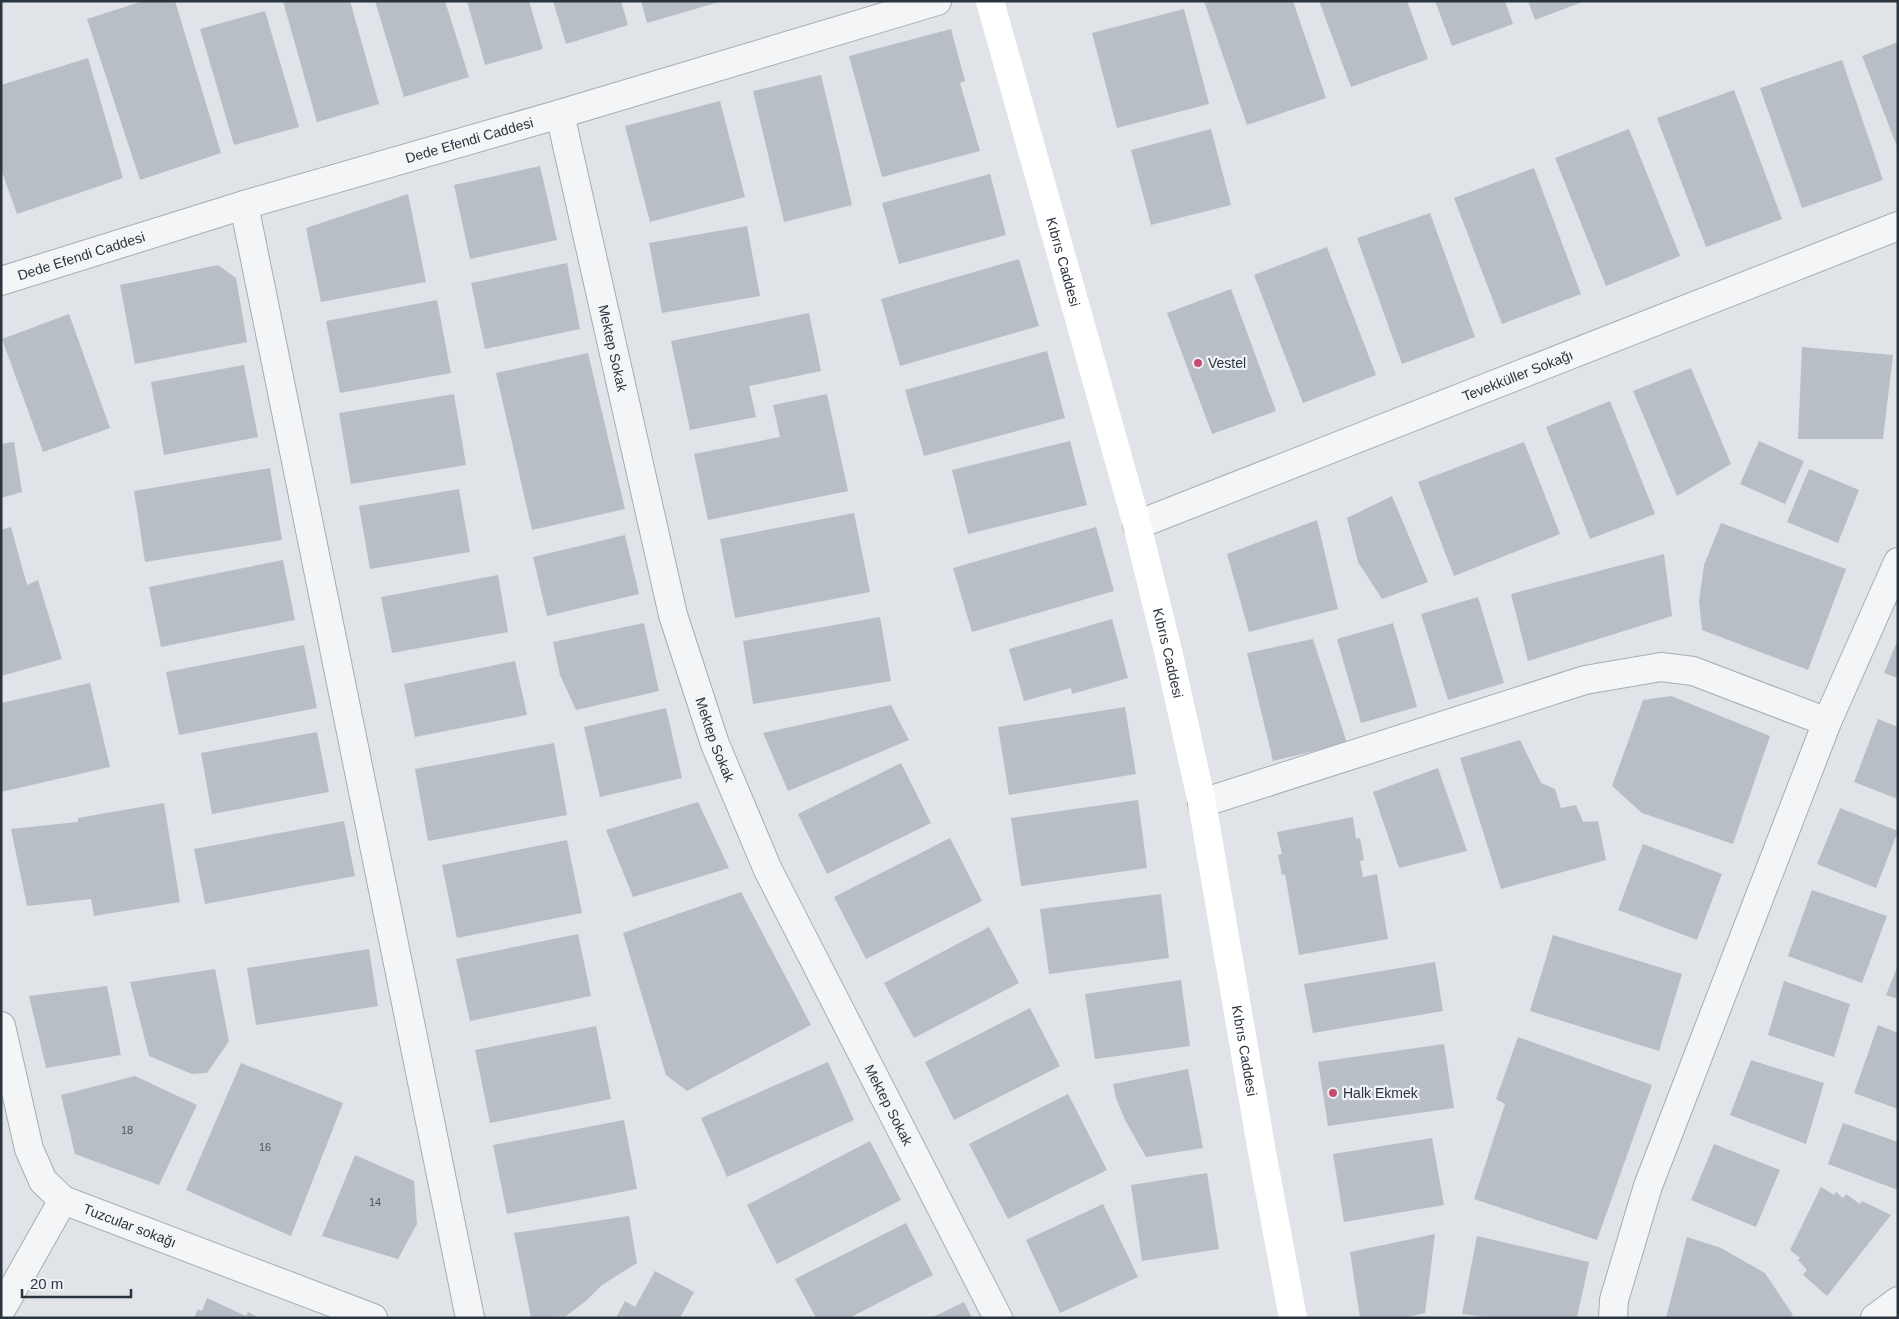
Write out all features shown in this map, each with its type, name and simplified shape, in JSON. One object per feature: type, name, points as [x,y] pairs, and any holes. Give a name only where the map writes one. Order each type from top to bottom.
[{"type":"main road","name":"Kıbrıs Caddesi","points":[[990,1],[1137,525],[1169,655],[1202,803],[1293,1318]]},
{"type":"street","name":"Dede Efendi Caddesi","points":[[1,281],[244,204],[560,114],[937,1]]},
{"type":"street","name":"Mektep Sokak","points":[[560,114],[673,615],[715,744],[768,870],[998,1318]]},
{"type":"street","points":[[244,204],[470,1318]]},
{"type":"street","name":"Tevekküller Sokağı","points":[[1137,525],[1898,226]]},
{"type":"street","points":[[1613,1318],[1614,1300],[1648,1186],[1827,722],[1898,562]]},
{"type":"street","points":[[1202,803],[1585,680],[1661,667],[1693,671],[1827,722]]},
{"type":"street","name":"Tuzcular sokağı","points":[[1,1026],[29,1148],[44,1180],[63,1200],[373,1318]]},
{"type":"street","points":[[1,1310],[63,1200]]},
{"type":"street","points":[[1875,1318],[1898,1301]]},
{"type":"building","points":[[143,1],[175,1],[221,153],[140,180],[87,19]]},
{"type":"building","points":[[283,1],[350,1],[379,104],[317,122]]},
{"type":"building","points":[[375,1],[445,1],[469,77],[404,97]]},
{"type":"building","points":[[467,1],[529,1],[543,49],[485,65]]},
{"type":"building","points":[[553,1],[621,1],[628,25],[566,44]]},
{"type":"building","points":[[641,1],[719,1],[719,2],[647,23]]},
{"type":"building","points":[[1204,1],[1293,1],[1326,98],[1247,125]]},
{"type":"building","points":[[1319,1],[1407,1],[1428,59],[1351,87]]},
{"type":"building","points":[[1435,1],[1505,1],[1513,24],[1452,46]]},
{"type":"building","points":[[1528,1],[1585,1],[1535,20]]},
{"type":"building","points":[[1184,9],[1209,104],[1117,128],[1092,33]]},
{"type":"building","points":[[265,11],[299,127],[234,145],[200,29]]},
{"type":"building","points":[[951,29],[965,81],[960,83],[980,151],[882,177],[849,56]]},
{"type":"building","points":[[1898,42],[1898,149],[1862,56]]},
{"type":"building","points":[[88,58],[123,178],[17,214],[1,169],[1,85]]},
{"type":"building","points":[[1842,60],[1883,180],[1802,208],[1760,88]]},
{"type":"building","points":[[821,75],[852,205],[784,222],[753,91]]},
{"type":"building","points":[[1734,90],[1782,219],[1706,247],[1657,118]]},
{"type":"building","points":[[720,101],[745,197],[650,222],[625,126]]},
{"type":"building","points":[[1211,129],[1231,205],[1151,225],[1131,150]]},
{"type":"building","points":[[1629,129],[1680,256],[1606,286],[1555,158]]},
{"type":"building","points":[[540,166],[557,240],[470,259],[454,185]]},
{"type":"building","points":[[1534,168],[1581,294],[1502,324],[1454,198]]},
{"type":"building","points":[[990,174],[1006,235],[899,264],[882,203]]},
{"type":"building","points":[[408,194],[426,282],[321,302],[306,228]]},
{"type":"building","points":[[1430,213],[1475,337],[1402,364],[1357,238]]},
{"type":"building","points":[[747,226],[760,296],[662,313],[649,243]]},
{"type":"building","points":[[1327,247],[1376,375],[1303,403],[1254,275]]},
{"type":"building","points":[[1019,259],[1039,326],[900,366],[881,299]]},
{"type":"building","points":[[567,263],[580,329],[485,349],[471,283]]},
{"type":"building","points":[[218,265],[236,278],[247,342],[135,364],[120,285]]},
{"type":"building","points":[[1231,289],[1276,411],[1212,434],[1167,313]]},
{"type":"building","points":[[437,300],[451,373],[340,393],[326,321]]},
{"type":"building","points":[[809,313],[821,371],[749,386],[756,417],[690,430],[671,341]]},
{"type":"building","points":[[69,314],[110,428],[43,452],[2,339]]},
{"type":"building","points":[[1802,347],[1893,355],[1883,439],[1798,439]]},
{"type":"building","points":[[1047,351],[1065,418],[924,456],[905,390]]},
{"type":"building","points":[[588,353],[625,509],[532,530],[496,373]]},
{"type":"building","points":[[244,365],[258,437],[164,455],[151,382]]},
{"type":"building","points":[[1691,368],[1731,464],[1677,496],[1633,391]]},
{"type":"building","points":[[454,394],[466,465],[351,484],[339,413]]},
{"type":"building","points":[[827,394],[848,491],[708,520],[694,454],[780,437],[773,405]]},
{"type":"building","points":[[1610,401],[1655,514],[1590,539],[1546,427]]},
{"type":"building","points":[[1070,441],[1087,505],[968,534],[952,470]]},
{"type":"building","points":[[1759,441],[1804,461],[1785,504],[1740,484]]},
{"type":"building","points":[[14,442],[22,492],[1,498],[1,444]]},
{"type":"building","points":[[1524,442],[1560,534],[1454,576],[1418,482]]},
{"type":"building","points":[[270,468],[282,540],[145,562],[134,491]]},
{"type":"building","points":[[1809,469],[1859,490],[1838,543],[1787,522]]},
{"type":"building","points":[[459,489],[470,552],[370,569],[359,506]]},
{"type":"building","points":[[1392,496],[1428,582],[1382,599],[1358,562],[1347,518]]},
{"type":"building","points":[[854,513],[870,592],[735,618],[720,539]]},
{"type":"building","points":[[1317,520],[1338,609],[1249,632],[1227,554]]},
{"type":"building","points":[[1721,523],[1846,569],[1808,670],[1702,630],[1699,601],[1704,565]]},
{"type":"building","points":[[11,527],[27,585],[38,580],[62,659],[1,676],[1,530]]},
{"type":"building","points":[[1096,527],[1114,591],[972,632],[953,568]]},
{"type":"building","points":[[625,535],[639,594],[547,616],[533,557]]},
{"type":"building","points":[[1664,554],[1672,616],[1528,661],[1511,594]]},
{"type":"building","points":[[283,560],[295,620],[161,647],[149,587]]},
{"type":"building","points":[[498,575],[508,632],[392,653],[381,597]]},
{"type":"building","points":[[1478,597],[1504,683],[1448,700],[1421,614]]},
{"type":"building","points":[[880,617],[891,681],[753,704],[743,641]]},
{"type":"building","points":[[1112,619],[1128,678],[1072,694],[1071,688],[1024,701],[1009,649]]},
{"type":"building","points":[[644,623],[659,691],[576,710],[560,675],[553,642]]},
{"type":"building","points":[[1393,623],[1417,707],[1361,723],[1337,639]]},
{"type":"building","points":[[1313,639],[1347,743],[1273,761],[1247,653]]},
{"type":"building","points":[[1898,639],[1898,678],[1884,673]]},
{"type":"building","points":[[304,645],[317,708],[179,735],[166,672]]},
{"type":"building","points":[[515,661],[527,715],[415,737],[404,684]]},
{"type":"building","points":[[90,683],[110,767],[1,792],[1,703]]},
{"type":"building","points":[[1671,696],[1770,736],[1733,844],[1642,813],[1612,786],[1643,700]]},
{"type":"building","points":[[891,705],[909,740],[788,791],[763,733]]},
{"type":"building","points":[[1125,707],[1136,774],[1009,795],[998,727]]},
{"type":"building","points":[[666,708],[682,778],[600,797],[584,727]]},
{"type":"building","points":[[1878,719],[1898,727],[1898,799],[1854,782]]},
{"type":"building","points":[[317,732],[329,792],[212,814],[201,753]]},
{"type":"building","points":[[1520,740],[1541,783],[1555,789],[1561,808],[1576,805],[1583,822],[1598,821],[1606,860],[1501,889],[1460,758]]},
{"type":"building","points":[[554,743],[567,815],[428,841],[415,769]]},
{"type":"building","points":[[901,763],[931,823],[827,874],[798,814]]},
{"type":"building","points":[[1438,768],[1467,851],[1399,868],[1373,792]]},
{"type":"building","points":[[1138,800],[1147,868],[1021,886],[1011,818]]},
{"type":"building","points":[[698,802],[729,868],[633,897],[606,830]]},
{"type":"building","points":[[164,803],[180,902],[94,916],[91,899],[27,906],[11,829],[78,822],[78,818]]},
{"type":"building","points":[[1840,808],[1898,831],[1876,888],[1817,864]]},
{"type":"building","points":[[1353,817],[1356,839],[1360,838],[1364,860],[1360,861],[1363,877],[1377,874],[1388,939],[1299,955],[1285,874],[1282,875],[1278,855],[1282,854],[1277,832]]},
{"type":"building","points":[[344,821],[355,876],[205,904],[194,849]]},
{"type":"building","points":[[950,838],[982,901],[866,959],[834,897]]},
{"type":"building","points":[[567,840],[582,913],[457,938],[442,865]]},
{"type":"building","points":[[1643,844],[1722,874],[1697,940],[1618,910]]},
{"type":"building","points":[[1812,890],[1887,916],[1862,983],[1788,956]]},
{"type":"building","points":[[741,892],[811,1025],[687,1091],[666,1075],[623,933]]},
{"type":"building","points":[[1161,894],[1169,958],[1049,974],[1040,909]]},
{"type":"building","points":[[989,927],[1019,983],[914,1038],[884,983]]},
{"type":"building","points":[[578,934],[591,996],[470,1021],[456,959]]},
{"type":"building","points":[[1553,935],[1682,974],[1659,1051],[1530,1011]]},
{"type":"building","points":[[369,949],[378,1006],[256,1025],[247,968]]},
{"type":"building","points":[[1435,962],[1443,1011],[1313,1033],[1304,984]]},
{"type":"building","points":[[1898,965],[1898,999],[1886,995]]},
{"type":"building","points":[[215,969],[229,1041],[207,1073],[192,1074],[149,1056],[130,982]]},
{"type":"building","points":[[1181,980],[1190,1046],[1095,1059],[1085,994]]},
{"type":"building","points":[[1784,981],[1850,1004],[1834,1057],[1768,1035]]},
{"type":"building","points":[[107,986],[121,1055],[46,1068],[29,996]]},
{"type":"building","points":[[1030,1008],[1060,1066],[954,1120],[925,1062]]},
{"type":"building","points":[[1878,1025],[1898,1033],[1898,1109],[1854,1093]]},
{"type":"building","points":[[596,1026],[611,1099],[490,1123],[475,1050]]},
{"type":"building","points":[[1518,1037],[1652,1085],[1597,1240],[1474,1199],[1505,1104],[1496,1099]]},
{"type":"building","points":[[1444,1044],[1454,1108],[1328,1126],[1318,1062]]},
{"type":"building","points":[[1751,1060],[1824,1083],[1806,1144],[1730,1115]]},
{"type":"building","points":[[828,1062],[854,1120],[727,1177],[701,1118]]},
{"type":"building","points":[[241,1063],[343,1103],[291,1236],[186,1190]]},
{"type":"building","points":[[1188,1069],[1203,1148],[1146,1157],[1125,1120],[1116,1098],[1113,1084]]},
{"type":"building","points":[[135,1076],[197,1105],[159,1185],[75,1154],[61,1095]]},
{"type":"building","points":[[1068,1094],[1107,1170],[1008,1219],[969,1144]]},
{"type":"building","points":[[624,1120],[637,1189],[507,1214],[493,1145]]},
{"type":"building","points":[[1843,1123],[1898,1142],[1898,1190],[1828,1164]]},
{"type":"building","points":[[1432,1138],[1444,1205],[1344,1222],[1333,1154]]},
{"type":"building","points":[[870,1141],[901,1200],[777,1264],[747,1205]]},
{"type":"building","points":[[1714,1144],[1780,1170],[1756,1227],[1691,1200]]},
{"type":"building","points":[[355,1155],[414,1181],[417,1224],[398,1259],[322,1236]]},
{"type":"building","points":[[1207,1173],[1219,1249],[1142,1261],[1131,1185]]},
{"type":"building","points":[[1821,1187],[1834,1195],[1836,1192],[1843,1198],[1846,1194],[1860,1204],[1862,1201],[1891,1215],[1827,1296],[1803,1275],[1807,1270],[1798,1260],[1800,1258],[1790,1250]]},
{"type":"building","points":[[1103,1204],[1138,1277],[1060,1313],[1026,1240]]},
{"type":"building","points":[[629,1216],[637,1263],[602,1285],[586,1301],[566,1316],[531,1318],[514,1233]]},
{"type":"building","points":[[906,1223],[933,1275],[849,1318],[816,1318],[795,1279]]},
{"type":"building","points":[[1435,1234],[1425,1313],[1403,1318],[1360,1318],[1350,1252]]},
{"type":"building","points":[[1477,1236],[1589,1262],[1577,1318],[1499,1318],[1462,1314]]},
{"type":"building","points":[[1687,1237],[1721,1248],[1765,1273],[1793,1315],[1790,1318],[1666,1318]]},
{"type":"building","points":[[655,1271],[694,1292],[680,1318],[616,1318],[625,1301],[635,1307]]},
{"type":"building","points":[[207,1298],[246,1316],[248,1312],[259,1318],[194,1318],[198,1309],[202,1311]]},
{"type":"building","points":[[964,1302],[972,1318],[931,1318]]},
{"type":"place","name":"Vestel","points":[[1198,363]]},
{"type":"place","name":"Halk Ekmek","points":[[1333,1093]]}]
